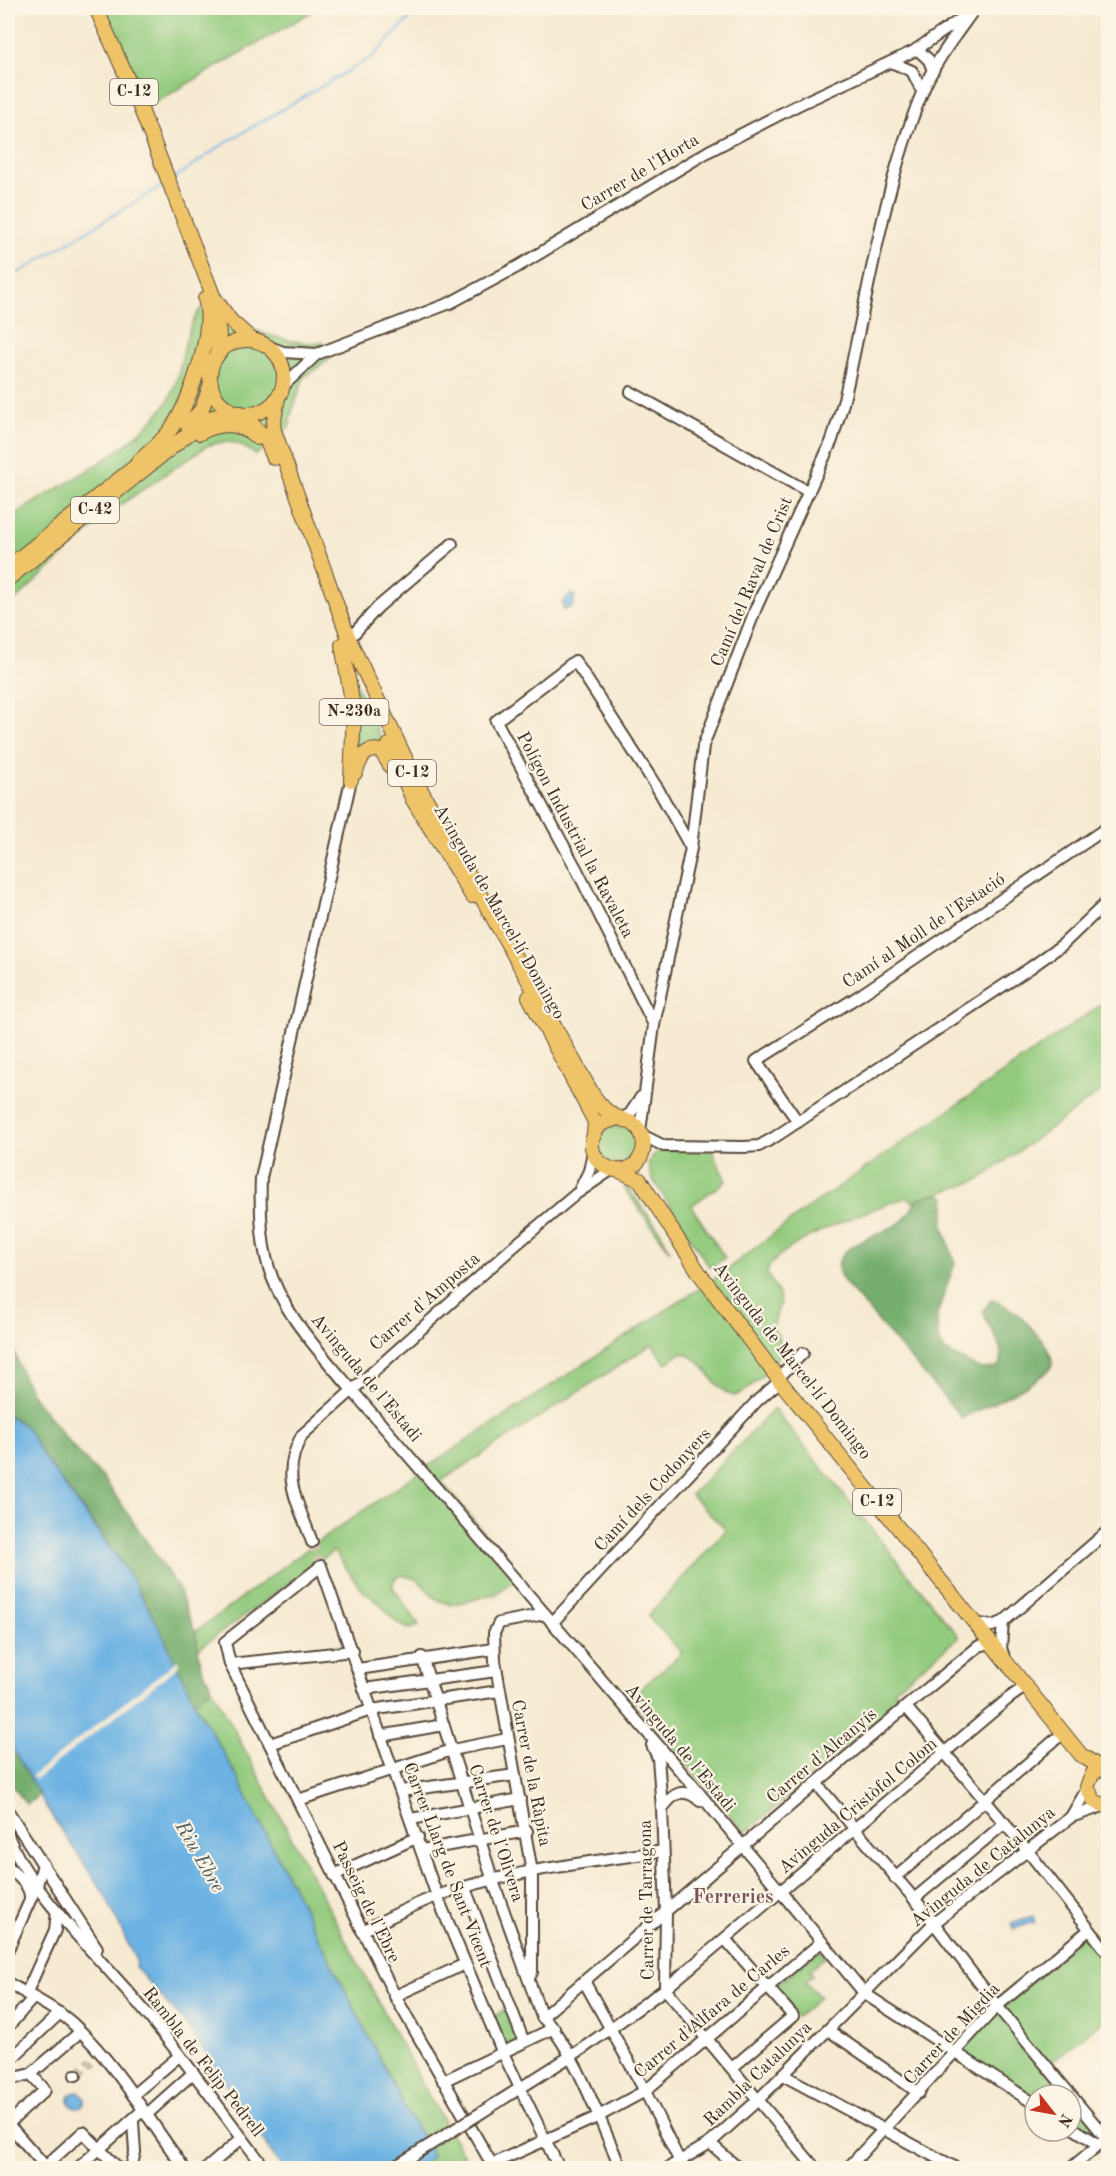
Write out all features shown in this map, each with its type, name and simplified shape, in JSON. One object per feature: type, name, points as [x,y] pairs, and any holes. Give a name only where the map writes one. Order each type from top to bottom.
[{"type":"main road","name":"C-12","points":[[96,8],[140,107],[214,298],[219,334],[217,356],[211,369],[210,384],[219,401],[238,412],[265,437],[279,473]]},
{"type":"main road","points":[[127,472],[174,425],[187,400],[203,345],[208,307],[190,256],[189,234]]},
{"type":"main road","name":"C-12","points":[[214,298],[231,321],[252,340],[267,346],[275,353],[282,367],[273,427],[345,642],[417,783],[593,1095],[600,1106],[632,1122],[641,1133],[640,1158]]},
{"type":"main road","points":[[217,356],[232,343],[252,340]]},
{"type":"main road","name":"C-42","points":[[8,567],[197,417],[210,384]]},
{"type":"main road","points":[[238,412],[262,410],[280,392]]},
{"type":"main road","name":"C-42","points":[[8,579],[205,421],[238,412]]},
{"type":"main road","points":[[182,441],[224,424],[243,428],[263,444],[279,473]]},
{"type":"main road","name":"Avinguda de Marcel·lí Domingo","points":[[279,473],[345,642],[413,800],[521,983],[595,1122],[594,1134]]},
{"type":"main road","name":"N-230a","points":[[345,642],[354,712],[351,780]]},
{"type":"main road","name":"N-230a","points":[[351,780],[363,755],[368,751],[381,751],[413,800]]},
{"type":"main road","points":[[594,1134],[606,1121],[620,1118]]},
{"type":"main road","name":"C-12","points":[[593,1152],[594,1134]]},
{"type":"main road","points":[[593,1152],[600,1163],[640,1180]]},
{"type":"main road","points":[[614,1170],[633,1165],[640,1158]]},
{"type":"main road","name":"Avinguda de Marcel·lí Domingo","points":[[640,1158],[640,1180],[700,1274],[779,1379],[1081,1755],[1105,1767]]},
{"type":"main road","name":"Avinguda de Marcel·lí Domingo","points":[[1081,1755],[1088,1785]]},
{"type":"main road","name":"C-12","points":[[1105,1767],[1093,1773],[1088,1785],[1094,1801],[1107,1807]]},
{"type":"street","name":"Carrer de l'Horta","points":[[317,354],[398,325],[466,295],[709,151],[798,105],[915,50],[974,8]]},
{"type":"street","name":"Camí del Raval de Crist","points":[[641,1133],[643,1094],[654,1024],[691,848],[703,746],[756,608],[832,440],[844,400],[898,158],[922,91],[974,8]]},
{"type":"street","points":[[915,50],[929,60],[933,71]]},
{"type":"street","points":[[915,50],[916,75],[922,91]]},
{"type":"street","points":[[891,62],[907,68],[916,75]]},
{"type":"street","points":[[267,346],[283,352],[317,354]]},
{"type":"street","points":[[280,392],[317,354]]},
{"type":"street","points":[[632,392],[809,492]]},
{"type":"street","points":[[345,642],[378,607],[452,544]]},
{"type":"street","name":"Polígon Industrial la Ravaleta","points":[[654,1024],[577,870],[496,721],[575,661],[658,789],[691,848]]},
{"type":"street","name":"Avinguda de l'Estadi","points":[[351,780],[261,1178],[260,1219],[266,1259],[283,1299],[312,1343],[640,1727],[673,1762],[782,1893],[820,1943],[865,1994],[1023,2096]]},
{"type":"street","name":"Camí al Moll de l'Estació","points":[[798,1122],[756,1061],[862,994],[1108,827]]},
{"type":"street","points":[[640,1158],[664,1146],[759,1146],[1030,968],[1062,945],[1108,901]]},
{"type":"street","points":[[620,1118],[630,1114],[643,1094]]},
{"type":"street","points":[[641,1133],[664,1146]]},
{"type":"street","points":[[576,1194],[589,1171],[593,1152]]},
{"type":"street","name":"Carrer d'Amposta","points":[[312,1542],[291,1483],[290,1466],[293,1451],[309,1428],[576,1194],[614,1170]]},
{"type":"street","name":"Camí dels Codonyers","points":[[549,1618],[803,1353]]},
{"type":"street","points":[[974,1623],[992,1626],[1004,1622],[1108,1531]]},
{"type":"street","name":"Carrer Llarg de Sant Vicent","points":[[225,1641],[321,1566],[353,1651],[370,1710],[418,1837],[437,1896],[502,2051],[560,2169]]},
{"type":"street","name":"Carrer de la Ràpita","points":[[529,1978],[532,1972],[532,1872],[499,1691],[494,1648],[495,1627],[499,1623],[549,1618]]},
{"type":"street","points":[[1004,1622],[1001,1648],[1007,1664]]},
{"type":"street","name":"Passeig de l'Ebre","points":[[225,1641],[230,1664],[395,1996],[493,2166]]},
{"type":"street","name":"Carrer d'Alcanyís","points":[[542,2017],[979,1646],[991,1643]]},
{"type":"street","points":[[358,1669],[422,1657],[494,1648]]},
{"type":"street","points":[[230,1664],[353,1651]]},
{"type":"street","name":"Carrer de l'Olivera","points":[[422,1657],[493,1881],[542,2017]]},
{"type":"street","points":[[364,1689],[496,1671]]},
{"type":"street","name":"Avinguda Cristòfol Colom","points":[[393,2169],[570,2057],[665,1989],[1026,1686]]},
{"type":"street","points":[[270,1744],[370,1710],[499,1691]]},
{"type":"street","points":[[906,1707],[1005,1823],[1108,1953]]},
{"type":"street","points":[[380,1736],[444,1725]]},
{"type":"street","points":[[640,1727],[655,1749],[659,1763],[673,1762]]},
{"type":"street","points":[[895,1878],[1063,1733]]},
{"type":"street","points":[[298,1800],[452,1750],[507,1739]]},
{"type":"street","name":"Carrer de Tarragona","points":[[659,1763],[666,1911],[665,1989],[815,2169]]},
{"type":"street","points":[[401,1791],[514,1775]]},
{"type":"street","points":[[816,1783],[934,1923],[997,2006],[1105,2140]]},
{"type":"street","points":[[1071,1817],[1088,1785]]},
{"type":"street","points":[[662,1809],[671,1796],[685,1791],[693,1794],[721,1822]]},
{"type":"street","points":[[411,1819],[520,1799]]},
{"type":"street","points":[[1071,1817],[1107,1807]]},
{"type":"street","name":"Rambla de Felip Pedrell","points":[[8,1811],[114,1976]]},
{"type":"street","name":"Avinguda de Catalunya","points":[[865,1994],[934,1923],[1071,1817]]},
{"type":"street","points":[[914,1899],[1005,1823]]},
{"type":"street","points":[[422,1850],[526,1831]]},
{"type":"street","name":"Rambla de Felip Pedrell","points":[[8,1835],[9,1847],[57,1911],[114,1976],[193,2073],[265,2169]]},
{"type":"street","points":[[334,1875],[418,1837]]},
{"type":"street","points":[[9,1847],[29,1842]]},
{"type":"street","points":[[362,1930],[437,1896],[465,1888],[532,1872],[663,1851]]},
{"type":"street","points":[[8,1949],[37,1885],[43,1864]]},
{"type":"street","points":[[8,1867],[26,1884],[30,1891],[30,1899]]},
{"type":"street","points":[[465,1888],[524,2042]]},
{"type":"street","points":[[30,1899],[48,1898]]},
{"type":"street","points":[[8,2027],[30,1996],[55,1930],[57,1911]]},
{"type":"street","name":"Carrer de Migdia","points":[[848,2169],[919,2094],[997,2006],[1089,1930]]},
{"type":"street","points":[[725,1939],[793,2016],[732,2068]]},
{"type":"street","name":"Carrer d'Alfara de Carles","points":[[493,2166],[597,2117],[645,2091],[709,2040],[820,1943]]},
{"type":"street","points":[[395,1996],[465,1964]]},
{"type":"street","points":[[584,1981],[612,2029],[682,2165]]},
{"type":"street","points":[[8,1983],[60,2013],[80,2032],[134,2095],[184,2169]]},
{"type":"street","name":"Rambla Catalunya","points":[[668,2169],[682,2165],[710,2143],[758,2100],[865,1994]]},
{"type":"street","points":[[8,2062],[60,2013]]},
{"type":"street","points":[[542,2017],[554,2028],[570,2057],[621,2169]]},
{"type":"street","points":[[443,2081],[554,2028]]},
{"type":"street","points":[[828,2030],[919,2094]]},
{"type":"street","points":[[8,2085],[8,2080],[31,2074],[80,2032]]},
{"type":"street","points":[[134,2095],[179,2056]]},
{"type":"street","points":[[78,2169],[193,2073]]},
{"type":"street","points":[[8,2134],[8,2123],[45,2090],[31,2074]]},
{"type":"street","points":[[783,2075],[956,2169]]},
{"type":"street","points":[[131,2169],[135,2152],[133,2122]]},
{"type":"street","points":[[8,2123],[48,2166],[61,2169]]},
{"type":"street","points":[[48,2166],[83,2132],[118,2169]]},
{"type":"street","points":[[1083,2132],[1105,2140]]},
{"type":"street","points":[[207,2169],[242,2138]]},
{"type":"street","points":[[1071,2169],[1105,2140]]},
{"type":"street","points":[[710,2143],[738,2169]]},
{"type":"green space","points":[[103,8],[318,8],[146,108]]},
{"type":"green space","points":[[222,294],[241,320],[257,331],[296,341],[323,343],[329,360],[304,377],[290,418],[290,426],[256,455],[233,443],[221,442],[207,446],[110,512],[8,607],[8,519],[110,456],[147,425],[170,397],[193,321],[202,308]]},
{"type":"green space","points":[[351,673],[387,752],[380,747],[354,766]]},
{"type":"green space","points":[[1108,1000],[1108,1086],[979,1180],[913,1202],[907,1197],[851,1218],[805,1239],[772,1262],[767,1274],[779,1294],[780,1302],[773,1327],[784,1347],[769,1368],[749,1388],[735,1396],[727,1393],[690,1356],[681,1353],[666,1364],[652,1344],[441,1481],[520,1576],[496,1594],[451,1605],[436,1599],[418,1580],[403,1575],[394,1579],[393,1587],[419,1625],[412,1629],[404,1627],[361,1589],[334,1551],[198,1649],[195,1632],[309,1548],[422,1470],[717,1277],[801,1213]]},
{"type":"green space","points":[[618,1126],[632,1131],[637,1145],[632,1159],[618,1164],[604,1159],[599,1145],[604,1131]]},
{"type":"green space","points":[[711,1149],[726,1181],[691,1206],[725,1258],[710,1268],[652,1178],[648,1164],[652,1157],[666,1150]]},
{"type":"green space","points":[[625,1184],[660,1231],[670,1251],[624,1188]]},
{"type":"green space","points":[[931,1194],[940,1194],[946,1198],[943,1226],[955,1263],[937,1314],[938,1338],[945,1351],[980,1369],[995,1368],[1001,1363],[998,1341],[983,1311],[992,1299],[1012,1310],[1028,1324],[1045,1345],[1052,1360],[1048,1370],[1027,1385],[962,1418],[845,1283],[839,1270],[840,1260],[846,1251],[902,1221],[919,1199]]},
{"type":"green space","points":[[8,1335],[24,1379],[35,1399],[73,1447],[104,1479],[177,1586],[195,1632],[201,1665],[212,1688],[194,1702],[154,1619],[127,1571],[51,1467],[28,1431],[16,1419],[8,1415]]},
{"type":"green space","points":[[774,1409],[959,1637],[894,1690],[902,1699],[745,1833],[630,1698],[682,1653],[648,1616],[726,1530],[691,1495]]},
{"type":"green space","points":[[212,1688],[428,2095],[471,2168],[418,2168],[430,2150],[409,2116],[235,1773],[194,1702]]},
{"type":"green space","points":[[8,1740],[40,1794],[27,1805],[8,1780]]},
{"type":"green space","points":[[1089,1930],[1108,1953],[1108,2017],[1050,2063],[1063,2083],[1023,2083],[1023,2096],[955,2052]]},
{"type":"green space","points":[[818,1951],[827,1955],[809,1970],[813,1975],[805,1982],[820,1997],[797,2017],[773,1988]]},
{"type":"green space","points":[[510,2006],[524,2042],[502,2051],[489,2019]]},
{"type":"green space","points":[[1083,2110],[1107,2139],[1098,2144],[1083,2135]]},
{"type":"water","points":[[570,594],[575,595],[573,606],[564,610],[562,603]]},
{"type":"water","name":"Riu Ebre","points":[[8,1415],[26,1427],[45,1459],[127,1571],[158,1625],[194,1702],[235,1773],[409,2116],[430,2150],[431,2157],[418,2168],[282,2168],[188,2027],[135,1967],[137,1963],[105,1895],[48,1810],[8,1740]]},
{"type":"water","points":[[1033,1916],[1035,1922],[1013,1929],[1011,1923]]},
{"type":"water","points":[[77,2092],[83,2094],[85,2100],[83,2106],[77,2108],[71,2106],[69,2100],[71,2094]]},
{"type":"pier","points":[[178,1660],[180,1665],[36,1779],[31,1777]]},
{"type":"waterway","points":[[173,179],[225,143],[372,57],[420,8]]},
{"type":"waterway","points":[[8,279],[165,184]]},
{"type":"tunnel","points":[[312,1542],[321,1566]]},
{"type":"tunnel","points":[[76,2075],[91,2061]]},
{"type":"district","name":"Ferreries","points":[[733,1898]]}]
